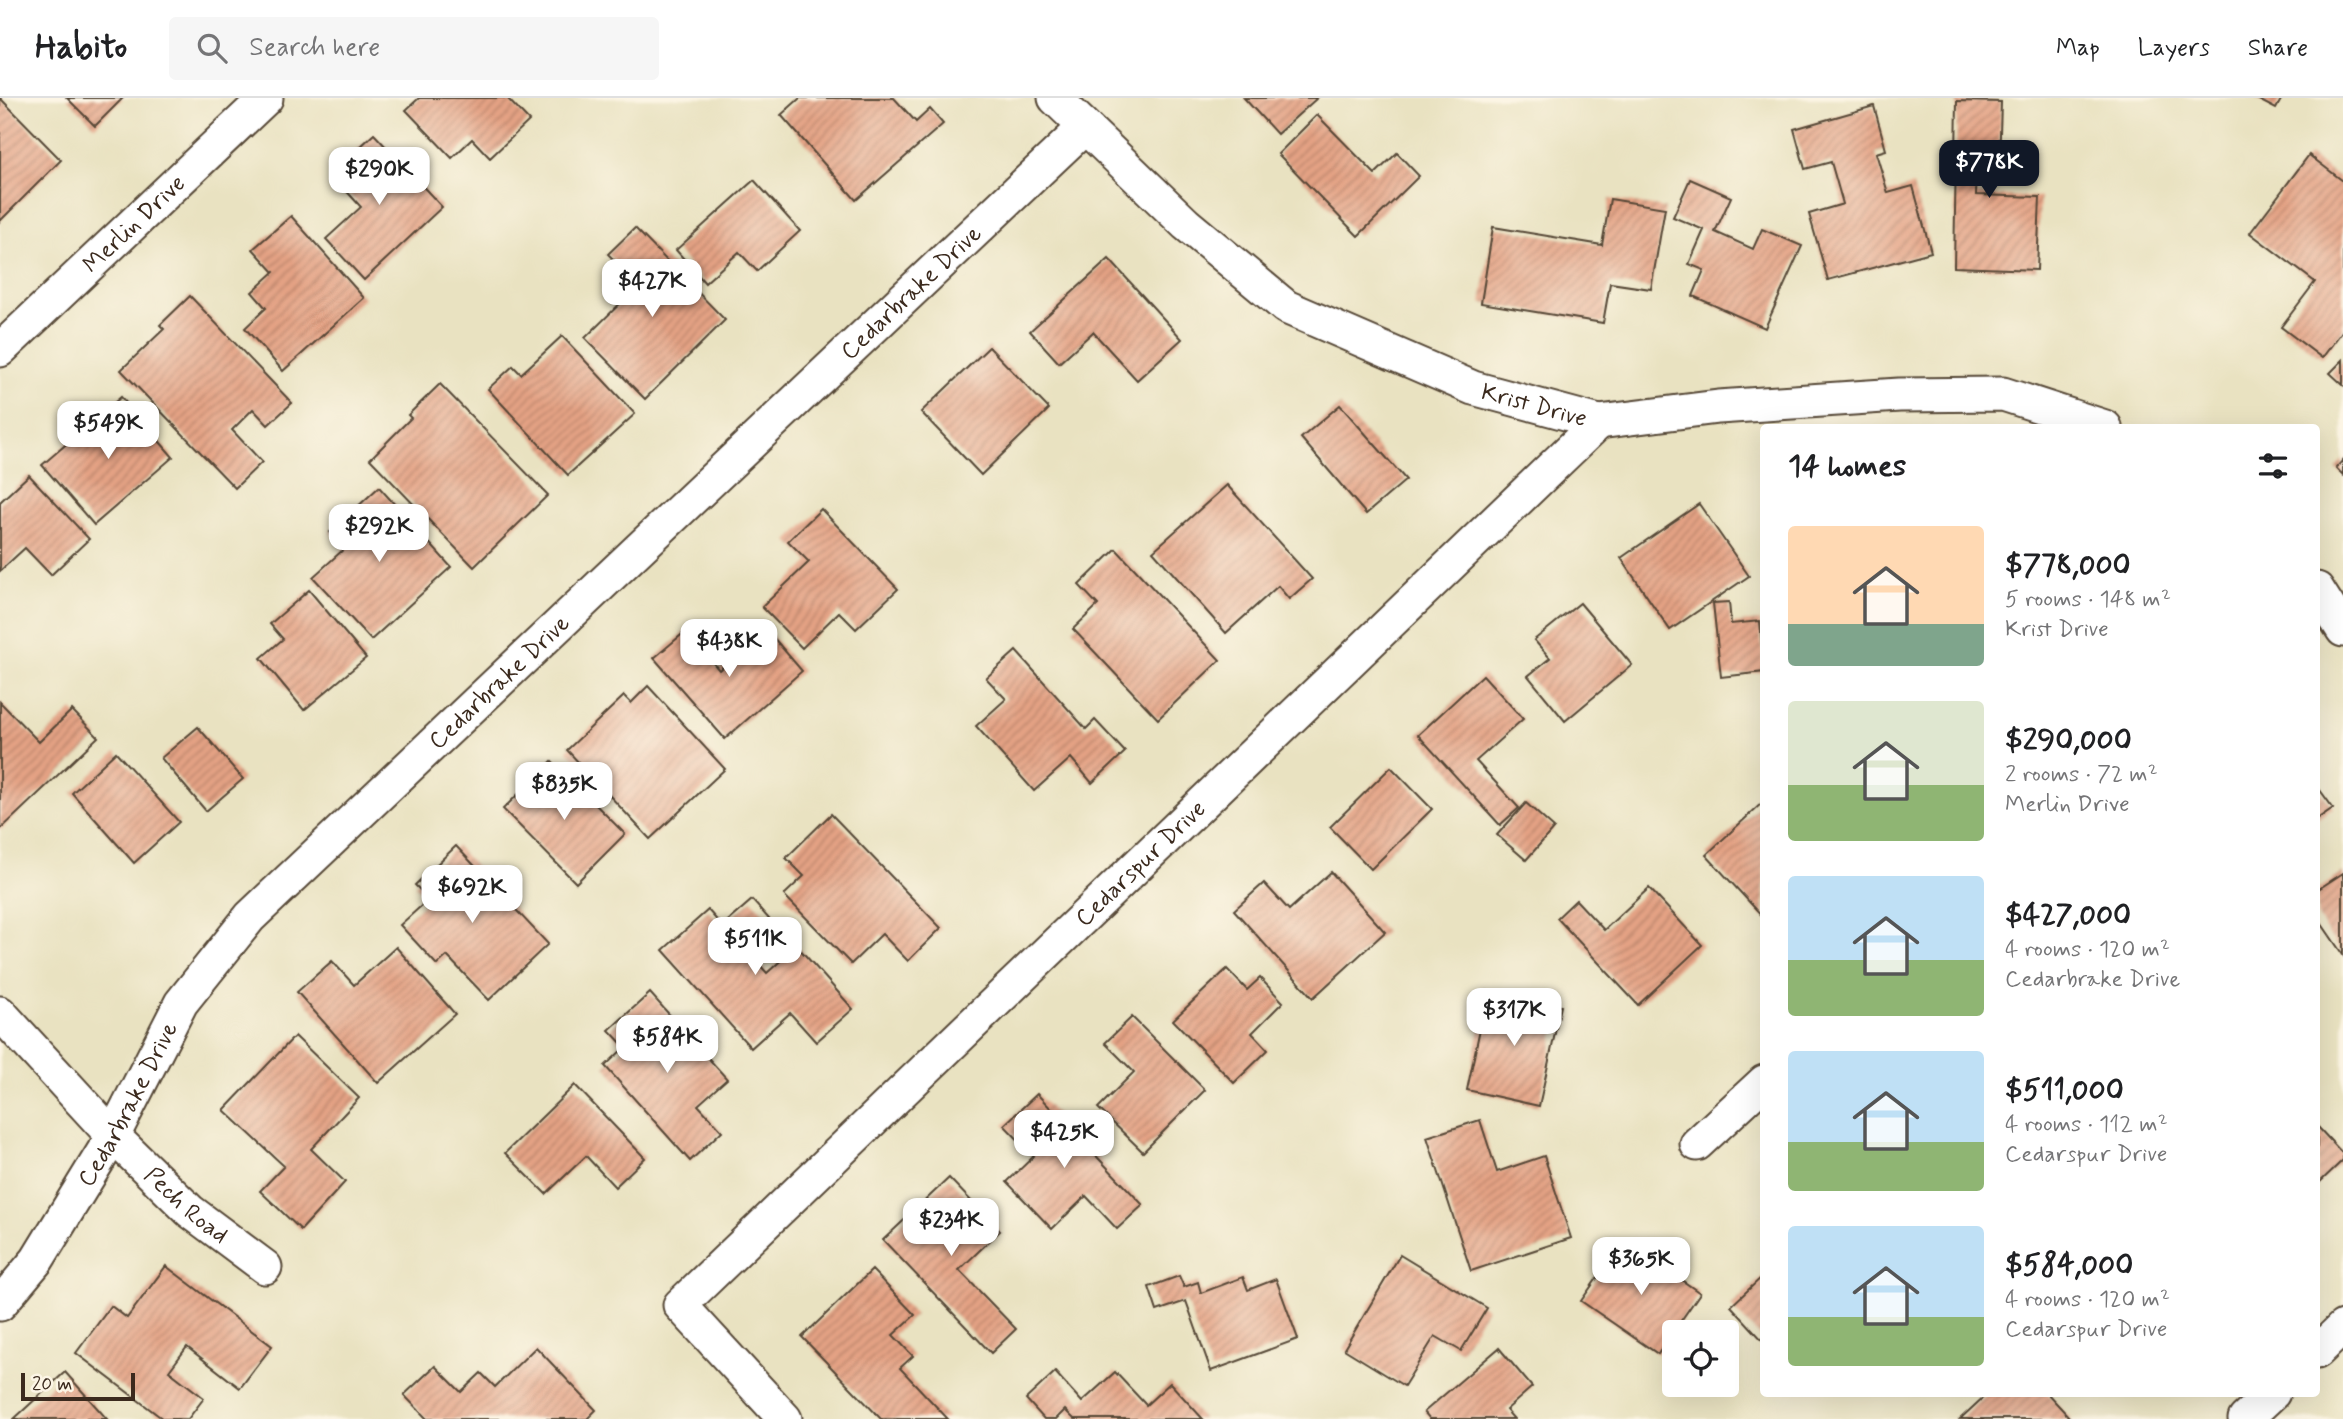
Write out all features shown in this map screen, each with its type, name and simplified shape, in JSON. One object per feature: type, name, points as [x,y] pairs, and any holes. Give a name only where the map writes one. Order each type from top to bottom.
[{"type":"street","name":"Merlin Drive","points":[[0,350],[267,98]]},
{"type":"street","name":"Krist Drive","points":[[1055,98],[1186,224],[1286,307],[1473,387],[1599,422],[1718,407],[1899,395],[2003,394],[2096,424]]},
{"type":"street","name":"Cedarbrake Drive","points":[[0,1304],[37,1260],[113,1136],[181,1003],[250,917],[1084,128]]},
{"type":"street","name":"Cedarspur Drive","points":[[785,1419],[680,1304],[1599,422]]},
{"type":"street","points":[[2320,594],[2343,630]]},
{"type":"street","name":"Pech Road","points":[[0,1013],[113,1136],[190,1211],[265,1267]]},
{"type":"street","points":[[1697,1144],[1760,1086]]},
{"type":"street","points":[[2320,1349],[2343,1327]]},
{"type":"street","points":[[2245,1419],[2269,1397]]},
{"type":"building","points":[[0,98],[61,160],[0,221]]},
{"type":"building","points":[[67,98],[123,98],[95,126]]},
{"type":"building","points":[[419,98],[507,98],[529,121],[490,158],[472,139],[452,158],[406,110]]},
{"type":"building","points":[[800,98],[894,98],[916,122],[930,109],[943,124],[856,200],[781,115]]},
{"type":"building","points":[[1244,98],[1317,98],[1277,134]]},
{"type":"building","points":[[2255,98],[2282,98],[2276,109]]},
{"type":"building","points":[[1957,101],[2001,102],[1999,166],[1977,165],[1976,195],[2040,197],[2037,270],[1954,267]]},
{"type":"building","points":[[1874,106],[1886,150],[1876,153],[1888,193],[1913,186],[1931,252],[1828,280],[1809,214],[1843,204],[1831,162],[1805,169],[1794,129]]},
{"type":"building","points":[[1317,115],[1375,174],[1397,153],[1419,176],[1358,236],[1278,154]]},
{"type":"building","points":[[374,134],[442,207],[364,280],[326,239],[361,207],[331,174]]},
{"type":"building","points":[[2309,155],[2343,181],[2343,330],[2322,358],[2281,327],[2315,282],[2250,233]]},
{"type":"building","points":[[1690,179],[1731,197],[1715,232],[1753,249],[1762,229],[1802,246],[1765,328],[1693,296],[1704,270],[1689,264],[1704,230],[1673,217]]},
{"type":"building","points":[[754,180],[800,231],[757,271],[739,252],[705,283],[676,250]]},
{"type":"building","points":[[1610,199],[1665,208],[1651,289],[1610,283],[1603,323],[1481,303],[1493,227],[1602,245]]},
{"type":"building","points":[[291,216],[364,298],[283,371],[245,328],[266,308],[252,292],[274,272],[253,249]]},
{"type":"building","points":[[635,228],[725,320],[645,399],[585,338],[639,285],[608,254]]},
{"type":"building","points":[[1109,259],[1182,339],[1137,380],[1093,332],[1059,363],[1030,331]]},
{"type":"building","points":[[190,296],[292,403],[268,425],[253,409],[232,430],[262,462],[235,488],[121,370],[164,329],[160,325]]},
{"type":"building","points":[[562,336],[635,414],[568,475],[488,389],[513,366],[521,374]]},
{"type":"building","points":[[989,347],[1049,409],[981,475],[921,412]]},
{"type":"building","points":[[2343,360],[2343,385],[2330,373]]},
{"type":"building","points":[[440,384],[548,495],[474,567],[370,459],[411,418],[408,415]]},
{"type":"building","points":[[121,397],[173,457],[94,525],[42,465]]},
{"type":"building","points":[[1340,405],[1406,480],[1366,514],[1301,438]]},
{"type":"building","points":[[2343,460],[2343,475],[2336,468]]},
{"type":"building","points":[[29,475],[89,539],[51,575],[25,548],[0,571],[0,502]]},
{"type":"building","points":[[1227,485],[1312,579],[1289,599],[1278,586],[1226,633],[1153,551]]},
{"type":"building","points":[[379,487],[451,567],[371,640],[313,577],[344,549],[330,532]]},
{"type":"building","points":[[1699,504],[1749,576],[1670,630],[1621,558]]},
{"type":"building","points":[[821,509],[898,589],[856,629],[839,612],[802,648],[762,607],[809,562],[788,541]]},
{"type":"building","points":[[1116,549],[1220,660],[1158,719],[1073,629],[1098,605],[1079,585]]},
{"type":"building","points":[[309,590],[366,658],[304,710],[261,658],[283,639],[270,624]]},
{"type":"building","points":[[1729,602],[1731,624],[1760,621],[1760,672],[1721,677],[1713,603]]},
{"type":"building","points":[[1580,603],[1632,665],[1565,721],[1528,676],[1550,658],[1534,640]]},
{"type":"building","points":[[766,629],[802,671],[725,739],[654,658],[686,631],[719,670]]},
{"type":"building","points":[[1016,651],[1086,729],[1095,720],[1125,752],[1092,783],[1071,758],[1034,791],[976,726],[1006,699],[986,678]]},
{"type":"building","points":[[1483,675],[1523,719],[1476,761],[1519,808],[1500,825],[1418,735]]},
{"type":"building","points":[[648,686],[725,769],[650,839],[567,750],[624,696],[631,703]]},
{"type":"building","points":[[0,702],[39,742],[72,710],[98,737],[0,830]]},
{"type":"building","points":[[198,727],[243,779],[206,811],[161,758]]},
{"type":"building","points":[[116,752],[179,822],[134,863],[72,793]]},
{"type":"building","points":[[552,761],[625,834],[576,883],[503,809]]},
{"type":"building","points":[[1391,767],[1432,809],[1371,869],[1330,827]]},
{"type":"building","points":[[2320,790],[2333,808],[2320,817]]},
{"type":"building","points":[[1526,803],[1554,828],[1526,860],[1497,835]]},
{"type":"building","points":[[1760,805],[1760,914],[1706,855]]},
{"type":"building","points":[[831,814],[941,928],[908,961],[882,934],[851,964],[784,895],[804,876],[786,858]]},
{"type":"building","points":[[456,846],[548,944],[489,1000],[447,956],[437,965],[400,925],[429,899],[415,885]]},
{"type":"building","points":[[1331,872],[1385,932],[1313,998],[1234,910],[1264,883],[1289,910]]},
{"type":"building","points":[[2343,873],[2343,955],[2320,921],[2320,888]]},
{"type":"building","points":[[1649,888],[1702,945],[1638,1005],[1557,918],[1576,900],[1604,930]]},
{"type":"building","points":[[752,900],[778,929],[750,954],[767,973],[797,946],[853,1009],[816,1042],[790,1013],[751,1048],[663,950],[708,910],[722,926]]},
{"type":"building","points":[[396,947],[455,1014],[378,1083],[297,992],[332,961],[354,985]]},
{"type":"building","points":[[1227,969],[1247,990],[1260,978],[1283,1002],[1252,1033],[1268,1050],[1234,1083],[1173,1020]]},
{"type":"building","points":[[1488,991],[1561,1006],[1539,1106],[1467,1090]]},
{"type":"building","points":[[650,993],[727,1079],[698,1105],[722,1131],[690,1161],[605,1066],[625,1047],[609,1030]]},
{"type":"building","points":[[1132,1017],[1205,1090],[1143,1152],[1098,1108],[1134,1072],[1105,1043]]},
{"type":"building","points":[[295,1036],[359,1098],[311,1149],[345,1182],[301,1230],[260,1191],[284,1166],[224,1110]]},
{"type":"building","points":[[575,1085],[645,1158],[615,1187],[586,1156],[546,1194],[505,1153]]},
{"type":"building","points":[[1037,1094],[1143,1205],[1117,1229],[1086,1196],[1052,1229],[1007,1182],[1034,1156],[1004,1125]]},
{"type":"building","points":[[1480,1120],[1497,1172],[1544,1156],[1571,1238],[1471,1271],[1427,1137]]},
{"type":"building","points":[[2320,1129],[2343,1154],[2343,1160],[2320,1182]]},
{"type":"building","points":[[949,1178],[1000,1231],[959,1270],[1016,1329],[991,1353],[883,1240]]},
{"type":"building","points":[[1624,1240],[1700,1293],[1681,1320],[1662,1320],[1662,1348],[1658,1354],[1581,1301]]},
{"type":"building","points":[[1400,1255],[1487,1308],[1461,1351],[1435,1336],[1404,1386],[1344,1349]]},
{"type":"building","points":[[166,1266],[272,1346],[240,1388],[187,1347],[169,1371],[204,1398],[188,1419],[163,1419],[76,1353],[111,1306],[127,1318]]},
{"type":"building","points":[[872,1270],[915,1315],[893,1335],[913,1356],[900,1368],[948,1419],[881,1419],[802,1337]]},
{"type":"building","points":[[1179,1276],[1184,1287],[1198,1282],[1201,1293],[1243,1277],[1248,1290],[1276,1279],[1298,1339],[1211,1371],[1186,1301],[1157,1311],[1149,1287]]},
{"type":"building","points":[[1760,1279],[1760,1338],[1731,1306]]},
{"type":"building","points":[[536,1347],[596,1410],[587,1419],[427,1419],[404,1395],[435,1366],[461,1392],[481,1373],[495,1387]]},
{"type":"building","points":[[1499,1348],[1532,1387],[1506,1410],[1514,1419],[1430,1419],[1424,1412]]},
{"type":"building","points":[[65,1372],[107,1419],[14,1419]]},
{"type":"building","points":[[1055,1372],[1082,1402],[1115,1372],[1146,1405],[1170,1383],[1203,1419],[1074,1419],[1065,1410],[1056,1419],[1044,1419],[1026,1399]]},
{"type":"building","points":[[1984,1397],[2051,1397],[2071,1419],[1960,1419]]}]
